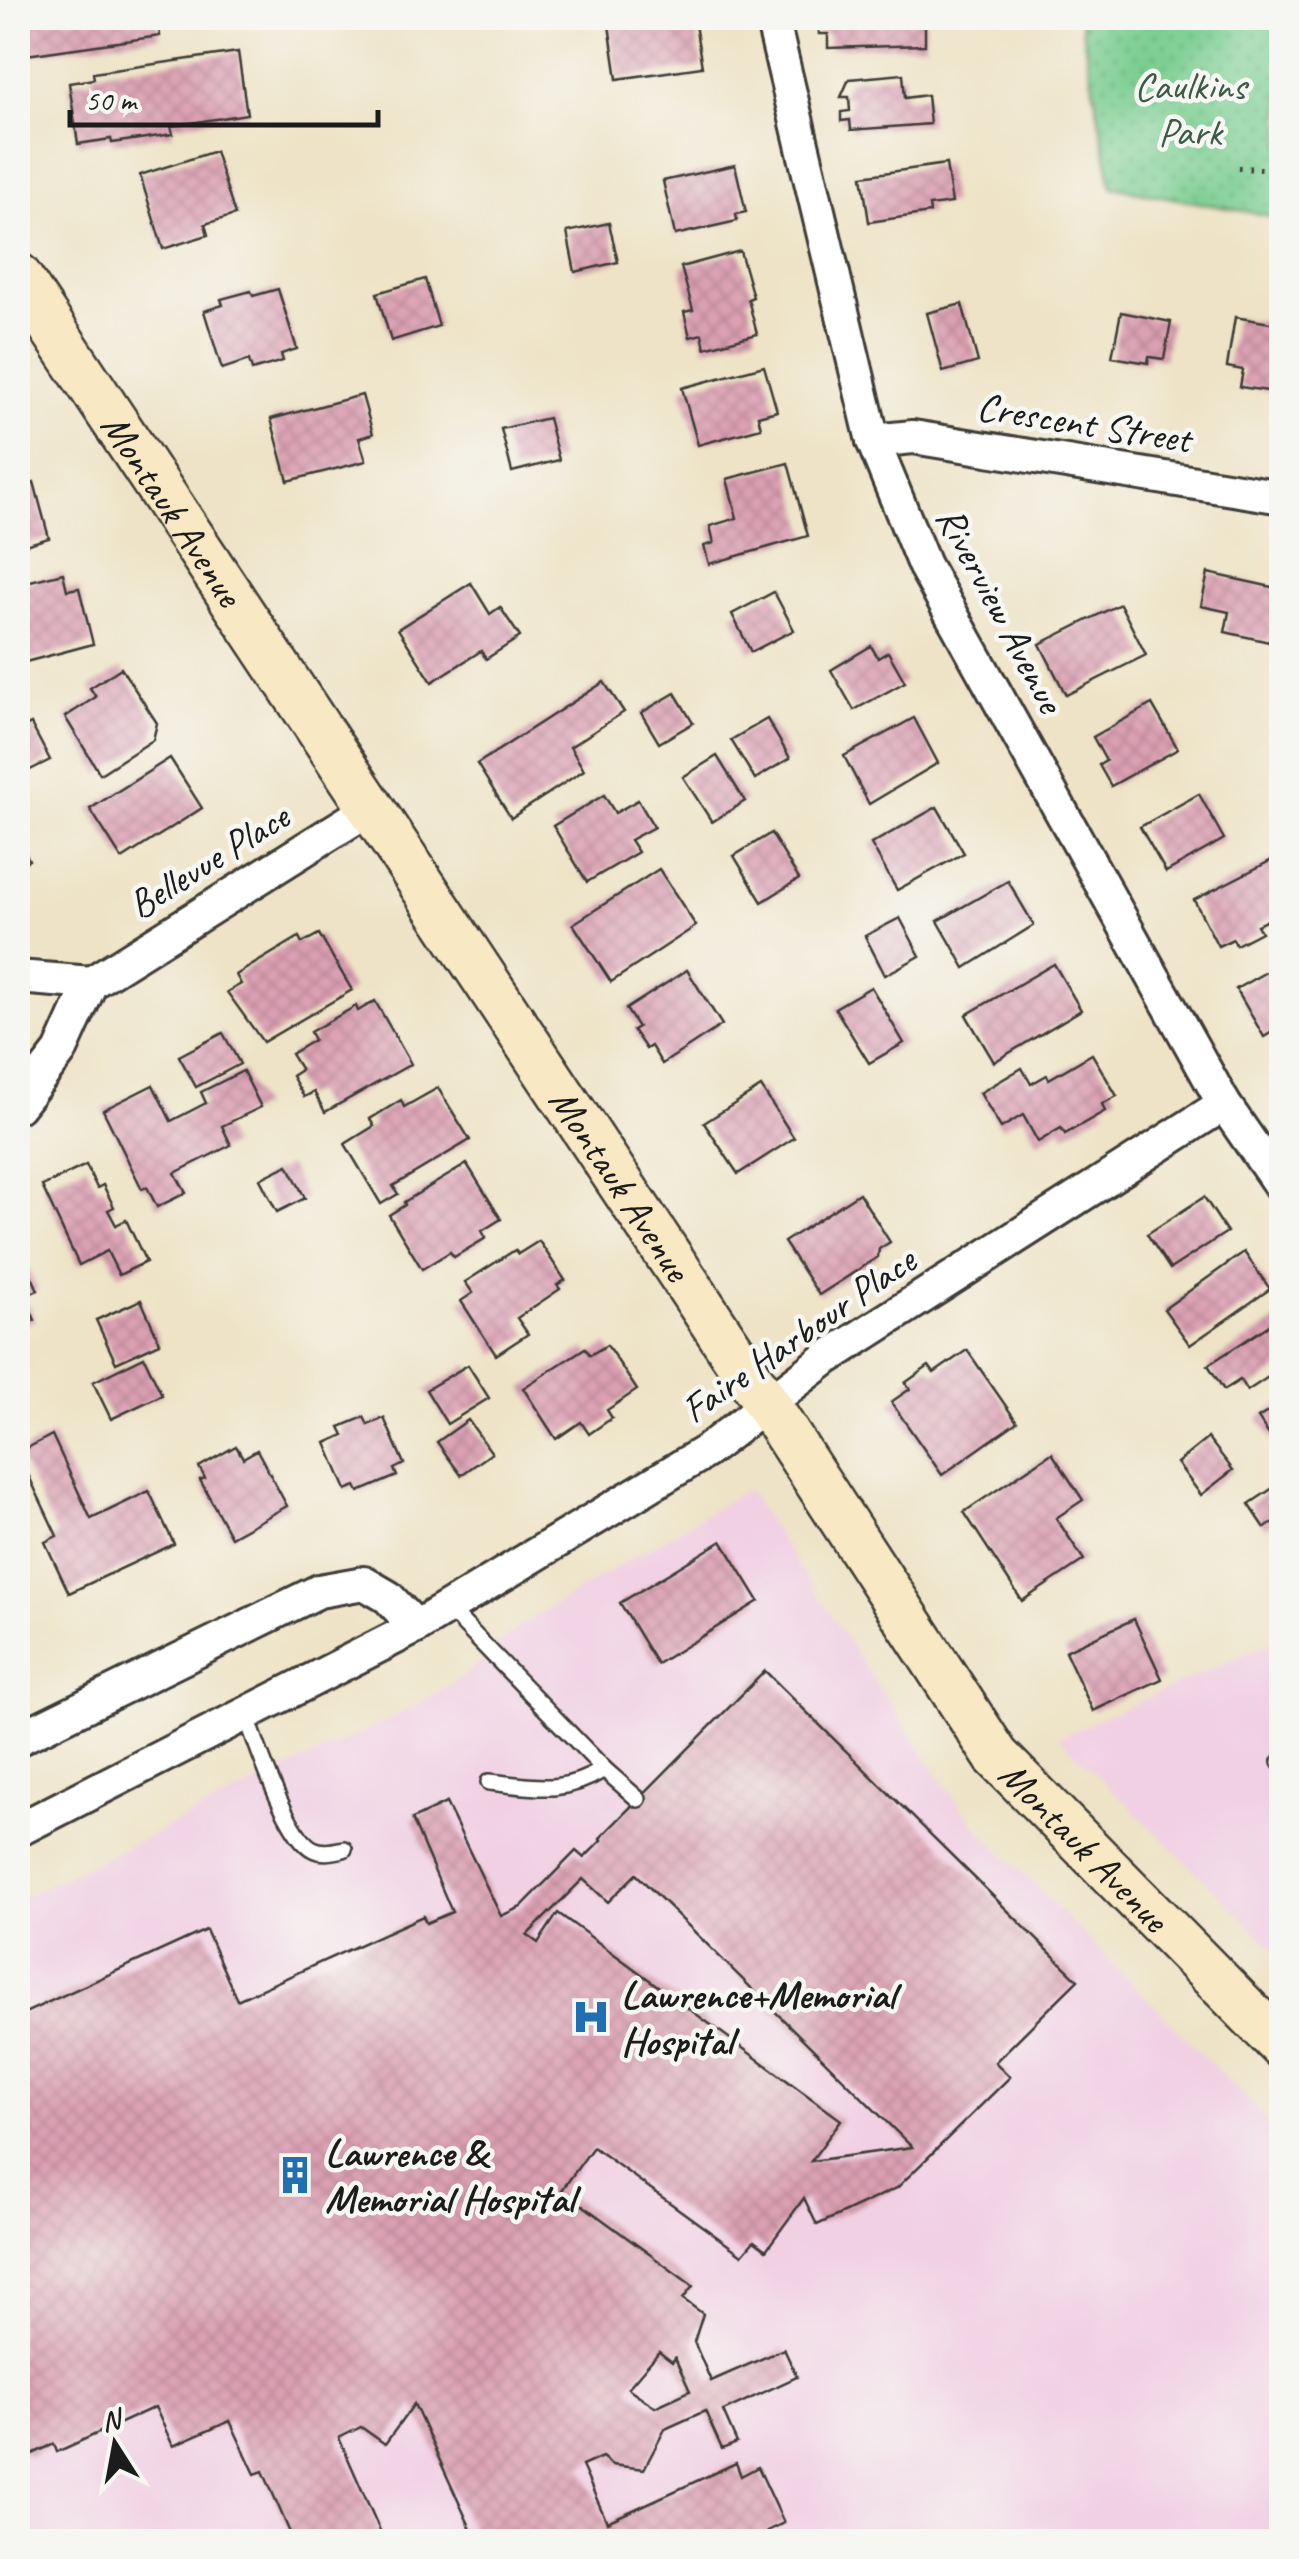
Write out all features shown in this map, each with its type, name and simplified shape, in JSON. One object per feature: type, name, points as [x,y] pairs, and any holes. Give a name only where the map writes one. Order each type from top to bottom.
[{"type":"street","name":"Riverview Avenue","points":[[772,18],[873,441],[924,565],[1224,1104],[1282,1188]]},
{"type":"street","name":"Montauk Avenue","points":[[22,294],[767,1404],[996,1756],[1282,2046]]},
{"type":"street","name":"Crescent Street","points":[[873,441],[913,437],[1282,498]]},
{"type":"street","name":"Bellevue Place","points":[[91,983],[369,809]]},
{"type":"street","points":[[18,977],[91,983],[60,1052],[18,1106]]},
{"type":"street","name":"Faire Harbour Place","points":[[18,1830],[448,1608],[706,1452],[827,1358],[1224,1104]]},
{"type":"street","points":[[18,1739],[318,1591],[364,1583],[388,1597],[416,1627]]},
{"type":"lane","points":[[448,1608],[638,1799]]},
{"type":"lane","points":[[246,1715],[288,1821],[310,1849],[344,1849]]},
{"type":"lane","points":[[488,1782],[562,1788],[581,1784],[604,1769]]},
{"type":"path","points":[[1238,168],[1282,170]]},
{"type":"shaded area","name":"Lawrence+Memorial Hospital","points":[[747,1489],[974,1824],[1281,2134],[1281,2541],[18,2542],[18,1900],[404,1712],[461,1678],[519,1626]]},
{"type":"shaded area","points":[[1281,1638],[1281,1956],[1059,1737]]},
{"type":"green space","name":"Caulkins Park","points":[[1080,18],[1281,18],[1281,218],[1112,187]]},
{"type":"building","points":[[20,18],[158,18],[160,36],[26,55]]},
{"type":"building","points":[[694,18],[702,67],[617,79],[609,25]]},
{"type":"building","points":[[818,18],[925,18],[925,45],[828,48],[828,34],[819,34]]},
{"type":"building","points":[[238,52],[247,114],[171,126],[173,134],[78,144],[69,83],[94,79],[93,73]]},
{"type":"building","points":[[903,74],[905,98],[927,95],[930,124],[851,130],[850,120],[841,121],[841,112],[850,111],[849,97],[841,97],[849,79]]},
{"type":"building","points":[[215,151],[235,215],[205,224],[208,235],[163,249],[140,175]]},
{"type":"building","points":[[946,164],[952,203],[929,206],[930,213],[869,222],[862,176]]},
{"type":"building","points":[[735,165],[746,212],[736,214],[737,221],[675,235],[663,181]]},
{"type":"building","points":[[609,223],[618,262],[575,272],[567,232]]},
{"type":"building","points":[[740,251],[753,297],[748,299],[757,334],[705,348],[702,334],[690,337],[684,312],[693,310],[681,267]]},
{"type":"building","points":[[425,279],[439,326],[391,341],[377,293]]},
{"type":"building","points":[[278,289],[297,349],[281,354],[283,361],[252,370],[249,360],[222,369],[204,311],[223,305],[221,299]]},
{"type":"building","points":[[962,304],[978,362],[943,372],[927,313]]},
{"type":"building","points":[[1121,312],[1171,322],[1164,359],[1149,357],[1148,363],[1112,357]]},
{"type":"building","points":[[1235,317],[1282,325],[1282,393],[1240,387],[1243,370],[1227,367]]},
{"type":"building","points":[[764,366],[777,411],[758,416],[761,428],[698,445],[682,388]]},
{"type":"building","points":[[362,395],[373,434],[359,438],[366,461],[288,481],[271,419]]},
{"type":"building","points":[[548,418],[559,460],[512,472],[501,429]]},
{"type":"building","points":[[788,463],[808,536],[709,564],[704,546],[714,543],[710,526],[737,518],[727,479]]},
{"type":"building","points":[[34,482],[49,538],[18,547],[18,487]]},
{"type":"building","points":[[63,573],[67,590],[79,588],[93,644],[18,664],[18,584]]},
{"type":"building","points":[[1208,573],[1281,589],[1269,642],[1225,632],[1229,612],[1201,606]]},
{"type":"building","points":[[471,583],[490,614],[500,607],[520,637],[486,659],[481,651],[432,682],[398,629]]},
{"type":"building","points":[[774,592],[794,630],[751,652],[732,614]]},
{"type":"building","points":[[1120,604],[1146,655],[1066,695],[1040,644]]},
{"type":"building","points":[[871,646],[878,658],[888,652],[905,682],[854,710],[831,670]]},
{"type":"building","points":[[121,668],[157,723],[153,740],[100,774],[65,717],[96,697],[90,688]]},
{"type":"building","points":[[604,682],[624,712],[570,747],[584,770],[511,818],[477,764]]},
{"type":"building","points":[[675,693],[693,723],[659,743],[641,713]]},
{"type":"building","points":[[1152,704],[1178,749],[1111,786],[1099,765],[1106,761],[1093,737]]},
{"type":"building","points":[[914,718],[938,763],[869,804],[844,756]]},
{"type":"building","points":[[767,719],[790,758],[755,779],[731,740]]},
{"type":"building","points":[[31,724],[50,760],[18,776],[18,731]]},
{"type":"building","points":[[717,756],[745,801],[712,822],[683,777]]},
{"type":"building","points":[[170,758],[202,808],[122,859],[90,809]]},
{"type":"building","points":[[1199,794],[1224,839],[1166,872],[1140,827]]},
{"type":"building","points":[[604,795],[615,813],[638,800],[654,827],[630,840],[638,852],[587,882],[553,826]]},
{"type":"building","points":[[937,807],[964,853],[897,890],[871,844]]},
{"type":"building","points":[[771,833],[799,879],[762,902],[734,856]]},
{"type":"building","points":[[18,838],[29,860],[18,866]]},
{"type":"building","points":[[1282,855],[1282,927],[1276,916],[1257,925],[1261,932],[1236,945],[1233,939],[1218,946],[1194,900]]},
{"type":"building","points":[[659,869],[696,926],[611,982],[573,924]]},
{"type":"building","points":[[1008,881],[1034,925],[965,968],[938,921]]},
{"type":"building","points":[[900,918],[920,956],[885,975],[865,936]]},
{"type":"building","points":[[319,934],[352,990],[263,1042],[227,992],[241,984],[236,975],[299,937],[302,943]]},
{"type":"building","points":[[1282,963],[1282,1026],[1264,1037],[1236,989]]},
{"type":"building","points":[[1054,964],[1081,1010],[994,1062],[966,1015]]},
{"type":"building","points":[[687,970],[722,1025],[662,1064],[651,1046],[646,1049],[633,1030],[638,1027],[626,1009]]},
{"type":"building","points":[[871,987],[904,1043],[869,1063],[835,1008]]},
{"type":"building","points":[[375,1001],[411,1064],[325,1112],[314,1092],[304,1097],[292,1076],[301,1070],[291,1054],[314,1040],[310,1032],[356,1006],[358,1011]]},
{"type":"building","points":[[223,1033],[240,1064],[196,1087],[179,1056]]},
{"type":"building","points":[[1092,1054],[1117,1096],[1102,1104],[1105,1111],[1065,1134],[1061,1128],[1038,1142],[1023,1115],[1001,1128],[980,1093],[1022,1068],[1031,1084],[1047,1075],[1049,1079]]},
{"type":"building","points":[[243,1071],[261,1107],[222,1126],[231,1145],[175,1173],[186,1193],[157,1207],[147,1187],[142,1189],[103,1110],[153,1085],[171,1121],[206,1103],[201,1092]]},
{"type":"building","points":[[761,1087],[794,1138],[738,1174],[704,1123]]},
{"type":"building","points":[[438,1088],[470,1140],[393,1186],[398,1194],[381,1204],[345,1144],[374,1126],[370,1119],[401,1100],[404,1107]]},
{"type":"building","points":[[467,1164],[501,1219],[482,1231],[486,1238],[454,1257],[450,1252],[422,1269],[389,1215]]},
{"type":"building","points":[[86,1165],[97,1188],[103,1185],[114,1207],[108,1210],[116,1225],[126,1220],[146,1262],[119,1275],[107,1251],[79,1265],[42,1186]]},
{"type":"building","points":[[288,1165],[305,1198],[277,1212],[260,1179]]},
{"type":"building","points":[[859,1193],[890,1242],[879,1249],[878,1257],[819,1295],[784,1242]]},
{"type":"building","points":[[1204,1197],[1227,1232],[1170,1269],[1147,1234]]},
{"type":"building","points":[[539,1241],[565,1280],[557,1285],[560,1289],[517,1318],[528,1334],[496,1355],[461,1301],[473,1293],[465,1282],[515,1250],[518,1254]]},
{"type":"building","points":[[18,1246],[38,1290],[24,1296],[35,1320],[18,1328]]},
{"type":"building","points":[[1244,1252],[1270,1289],[1190,1345],[1164,1309]]},
{"type":"building","points":[[141,1300],[160,1343],[116,1363],[96,1320]]},
{"type":"building","points":[[1282,1317],[1282,1368],[1247,1391],[1240,1380],[1224,1390],[1208,1365]]},
{"type":"building","points":[[607,1345],[637,1390],[607,1410],[612,1418],[589,1434],[581,1422],[556,1439],[523,1388],[585,1348],[590,1355]]},
{"type":"building","points":[[967,1350],[1017,1422],[942,1475],[891,1402],[910,1389],[905,1383],[929,1366],[934,1373]]},
{"type":"building","points":[[144,1357],[162,1395],[111,1419],[93,1382]]},
{"type":"building","points":[[468,1365],[489,1398],[447,1424],[426,1390]]},
{"type":"building","points":[[1282,1403],[1282,1455],[1258,1418]]},
{"type":"building","points":[[364,1417],[368,1425],[384,1418],[404,1464],[394,1469],[397,1476],[359,1492],[356,1486],[346,1490],[326,1443],[344,1435],[340,1427]]},
{"type":"building","points":[[468,1420],[492,1453],[461,1475],[437,1442]]},
{"type":"building","points":[[52,1435],[91,1519],[149,1491],[174,1544],[69,1593],[45,1542],[57,1536],[18,1453]]},
{"type":"building","points":[[1208,1438],[1233,1470],[1201,1495],[1177,1463]]},
{"type":"building","points":[[236,1446],[243,1458],[257,1450],[287,1506],[231,1537],[200,1480],[205,1478],[199,1467]]},
{"type":"building","points":[[1052,1453],[1083,1500],[1056,1518],[1084,1560],[1022,1601],[964,1512]]},
{"type":"building","points":[[1279,1484],[1282,1517],[1265,1528],[1249,1504]]},
{"type":"building","points":[[722,1541],[759,1601],[657,1664],[620,1603]]},
{"type":"building","points":[[1134,1619],[1162,1679],[1093,1711],[1065,1651]]},
{"type":"building","name":"Lawrence & Memorial Hospital","points":[[765,1671],[1078,1980],[995,2062],[1010,2077],[897,2188],[817,2225],[804,2198],[766,2250],[754,2241],[742,2255],[593,2147],[562,2190],[693,2286],[683,2299],[703,2314],[694,2342],[711,2381],[784,2349],[797,2377],[723,2411],[737,2443],[722,2449],[705,2411],[665,2429],[644,2469],[612,2465],[602,2457],[582,2466],[607,2522],[736,2463],[741,2476],[758,2467],[784,2523],[767,2531],[771,2542],[477,2542],[414,2404],[385,2444],[361,2427],[339,2438],[385,2542],[294,2542],[263,2471],[255,2474],[230,2421],[173,2446],[155,2407],[57,2452],[54,2444],[28,2456],[26,2452],[18,2456],[18,2016],[206,1930],[237,2000],[423,1916],[426,1923],[452,1912],[412,1819],[446,1803],[501,1916],[521,1907],[576,1851],[584,1858]],"holes":[[[636,1874],[912,2147],[811,2161],[841,2120],[558,1913],[538,1943],[527,1935],[583,1879],[608,1902]],[[659,2352],[672,2362],[675,2358],[690,2391],[655,2407],[628,2388]]]},
{"type":"place","name":"Lawrence+Memorial Hospital","points":[[591,2017]]},
{"type":"place","name":"Lawrence & Memorial Hospital","points":[[295,2175]]}]
